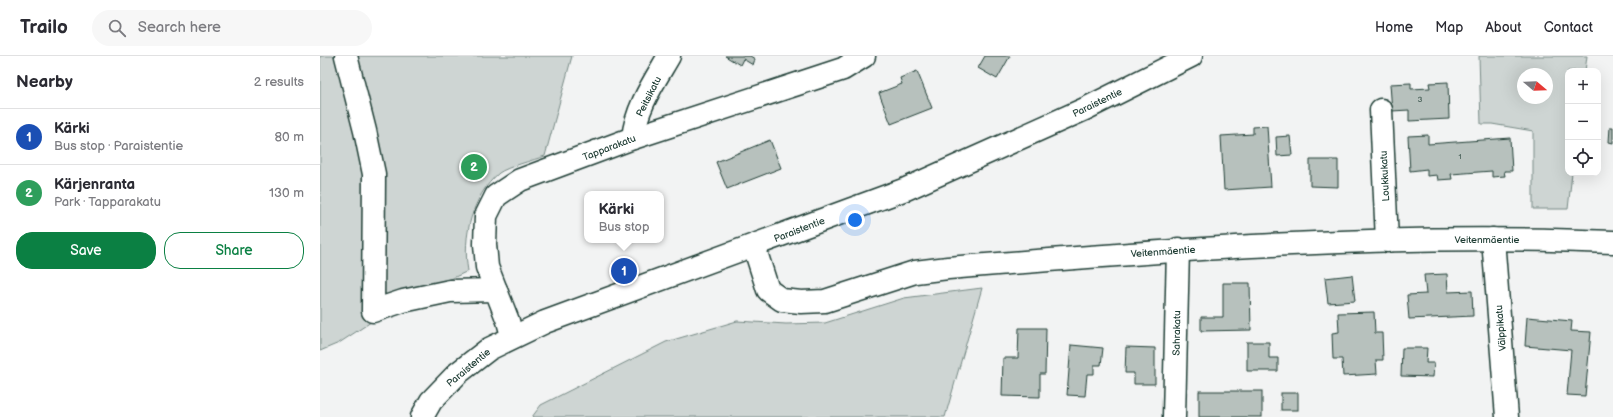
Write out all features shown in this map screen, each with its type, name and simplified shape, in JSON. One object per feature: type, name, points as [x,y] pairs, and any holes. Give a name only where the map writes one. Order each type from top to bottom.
[{"type":"street","points":[[346,56],[374,174],[373,311],[403,300],[450,291],[496,290]]},
{"type":"street","name":"Peitsikatu","points":[[632,138],[634,123],[640,109],[668,56]]},
{"type":"street","name":"Tapparakatu","points":[[512,336],[487,267],[485,244],[486,216],[496,196],[520,180],[632,138],[843,69],[864,56]]},
{"type":"street","name":"Paraistentie","points":[[422,417],[430,401],[458,373],[489,349],[512,336],[545,322],[906,189],[1085,109],[1191,56]]},
{"type":"street","name":"Loukkukatu","points":[[1381,110],[1387,241]]},
{"type":"street","name":"Veitenmäentie","points":[[754,246],[768,290],[782,300],[801,302],[825,301],[915,272],[1178,249],[1387,241],[1493,239],[1613,242]]},
{"type":"street","name":"Välppikatu","points":[[1493,239],[1507,417]]},
{"type":"street","name":"Sahrakatu","points":[[1174,417],[1178,249]]},
{"type":"shaded area","points":[[320,56],[572,56],[545,156],[514,166],[499,173],[482,193],[476,205],[468,231],[468,271],[403,301],[339,343],[320,351]]},
{"type":"shaded area","points":[[1479,56],[1587,56],[1585,68],[1565,68],[1565,176],[1572,176],[1568,209],[1533,209],[1533,131],[1492,124],[1481,124]]},
{"type":"shaded area","points":[[982,288],[945,417],[532,417],[541,405],[666,342],[737,321],[786,324],[825,323],[904,298]]},
{"type":"building","points":[[725,56],[750,56],[755,59],[753,65],[743,59],[740,65]]},
{"type":"building","points":[[985,56],[1010,56],[997,79],[978,68]]},
{"type":"building","points":[[917,71],[932,108],[891,124],[879,93],[902,84],[900,78]]},
{"type":"building","points":[[1448,82],[1449,119],[1409,121],[1409,110],[1392,111],[1390,84],[1411,83],[1411,89],[1430,88],[1429,83]]},
{"type":"building","points":[[1267,126],[1271,187],[1224,190],[1221,136],[1253,134],[1253,127]]},
{"type":"building","points":[[1610,127],[1613,127],[1613,143],[1609,142]]},
{"type":"building","points":[[1428,135],[1428,144],[1510,138],[1512,171],[1504,171],[1505,176],[1492,177],[1492,171],[1451,174],[1452,179],[1438,180],[1437,175],[1427,176],[1427,169],[1410,171],[1408,136]]},
{"type":"building","points":[[1290,136],[1292,155],[1277,156],[1276,137]]},
{"type":"building","points":[[770,140],[781,168],[727,189],[716,162]]},
{"type":"building","points":[[1310,160],[1338,160],[1338,187],[1310,186]]},
{"type":"building","points":[[1447,274],[1448,292],[1472,291],[1473,316],[1409,319],[1407,295],[1426,294],[1424,275]]},
{"type":"building","points":[[1352,275],[1355,301],[1328,303],[1325,278]]},
{"type":"building","points":[[1223,283],[1250,283],[1251,330],[1201,331],[1201,317],[1223,317]]},
{"type":"building","points":[[1374,312],[1375,333],[1382,333],[1383,360],[1376,360],[1377,374],[1343,376],[1342,359],[1333,359],[1332,333],[1339,332],[1338,313]]},
{"type":"building","points":[[1527,317],[1572,321],[1571,331],[1591,332],[1585,396],[1567,395],[1571,350],[1525,346]]},
{"type":"building","points":[[1019,328],[1046,328],[1045,374],[1040,374],[1040,397],[1002,396],[1003,358],[1018,358]]},
{"type":"building","points":[[1247,342],[1269,342],[1269,358],[1278,358],[1278,371],[1247,371]]},
{"type":"building","points":[[1071,345],[1103,348],[1101,365],[1094,365],[1094,374],[1087,374],[1085,396],[1067,395]]},
{"type":"building","points":[[1126,347],[1155,348],[1155,384],[1134,384],[1134,373],[1125,373]]},
{"type":"building","points":[[1402,348],[1427,348],[1426,363],[1434,363],[1433,377],[1401,376]]},
{"type":"building","points":[[1199,391],[1262,391],[1262,417],[1199,417]]},
{"type":"building","points":[[1281,393],[1298,393],[1298,410],[1281,410]]},
{"type":"place","name":"Kärjenranta","points":[[474,167]]},
{"type":"place","name":"Kärki","points":[[624,271]]}]
